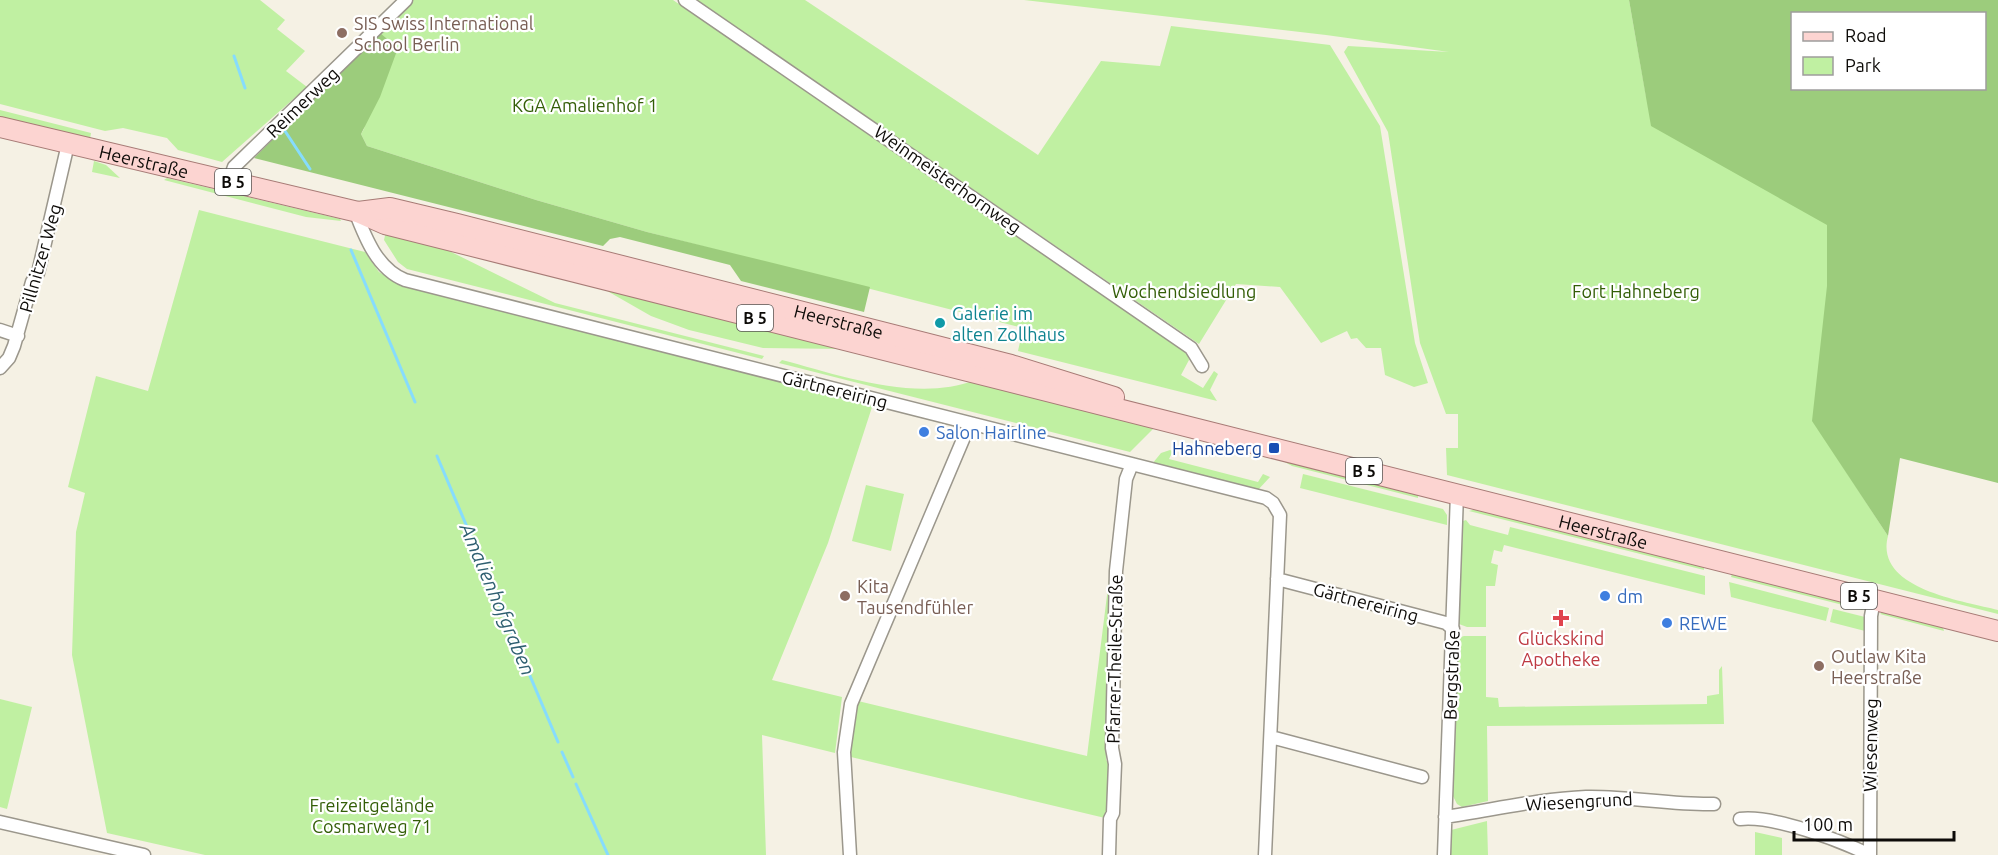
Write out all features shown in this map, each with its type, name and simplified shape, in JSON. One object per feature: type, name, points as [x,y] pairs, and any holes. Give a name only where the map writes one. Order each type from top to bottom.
[{"type":"main road","name":"Heerstraße","points":[[0,127],[357,212],[385,224],[1998,630]]},
{"type":"street","name":"Reimerweg","points":[[229,181],[234,167],[406,0]]},
{"type":"street","name":"Weinmeisterhornweg","points":[[685,0],[1191,348],[1202,366]]},
{"type":"street","name":"Pillnitzer Weg","points":[[0,368],[9,358],[18,336],[32,282],[38,273],[68,144]]},
{"type":"street","name":"Gärtnereiring","points":[[357,212],[364,235],[382,264],[388,271],[405,280],[1266,498],[1273,503],[1280,515],[1265,855]]},
{"type":"street","points":[[0,330],[18,336]]},
{"type":"street","points":[[850,855],[844,752],[851,704],[970,423]]},
{"type":"street","name":"Pfarrer-Theile-Straße","points":[[1108,855],[1115,764],[1112,748],[1116,571],[1126,479],[1132,464]]},
{"type":"street","name":"Bergstraße","points":[[1444,855],[1457,495]]},
{"type":"street","name":"Gärtnereiring","points":[[1277,579],[1446,623],[1452,628]]},
{"type":"street","name":"Wiesenweg","points":[[1870,855],[1869,725],[1871,616],[1874,600]]},
{"type":"street","points":[[1271,737],[1422,777]]},
{"type":"street","name":"Wiesengrund","points":[[1445,817],[1553,799],[1629,797],[1690,805],[1714,804]]},
{"type":"street","points":[[1740,819],[1754,818],[1823,835],[1870,855]]},
{"type":"street","points":[[0,822],[144,855]]},
{"type":"green space","points":[[0,0],[260,0],[285,20],[277,29],[305,51],[286,71],[307,87],[222,162],[178,150],[167,138],[123,128],[105,131],[0,104]]},
{"type":"green space","name":"KGA Amalienhof 1","points":[[413,0],[673,0],[1187,352],[1189,360],[1181,375],[1203,388],[1214,371],[1218,374],[1210,390],[1217,401],[1018,351],[1023,328],[647,232],[536,200],[367,146],[361,134],[364,129],[380,33]]},
{"type":"green space","name":"Wochendsiedlung","points":[[696,0],[805,0],[1038,155],[1101,61],[1160,66],[1171,26],[1330,45],[1380,126],[1415,343],[1428,383],[1414,387],[1385,375],[1381,348],[1366,348],[1357,338],[1351,339],[1347,331],[1321,343],[1280,287],[1236,284],[1199,344]]},
{"type":"green space","name":"Fort Hahneberg","points":[[1024,0],[1629,0],[1646,96],[1643,0],[1998,0],[1998,361],[1828,444],[1888,536],[1887,554],[1894,569],[1907,580],[1925,589],[1944,597],[1998,610],[1998,614],[1447,475],[1446,448],[1458,448],[1458,414],[1446,414],[1420,343],[1388,132],[1344,52],[1348,46],[1449,52],[1326,35]]},
{"type":"green space","points":[[1629,0],[1998,0],[1998,483],[1900,458],[1888,536],[1812,421],[1827,286],[1827,225],[1651,126]]},
{"type":"green space","points":[[380,33],[398,48],[380,97],[361,134],[367,146],[536,200],[647,232],[870,287],[864,312],[741,281],[730,265],[620,237],[610,239],[603,246],[254,158]]},
{"type":"green space","points":[[0,110],[91,133],[90,139],[0,117]]},
{"type":"green space","points":[[94,161],[106,165],[120,178],[92,172]]},
{"type":"green space","points":[[167,178],[341,221],[306,217],[164,180]]},
{"type":"green space","name":"Freizeitgelände Cosmarweg 71","points":[[199,210],[365,252],[379,272],[401,285],[873,404],[828,543],[772,680],[842,697],[835,753],[762,735],[766,855],[205,855],[107,833],[72,655],[76,532],[85,493],[68,487],[96,376],[148,391]]},
{"type":"green space","points":[[386,231],[437,245],[555,303],[764,356],[762,359],[407,269],[398,262],[384,240]]},
{"type":"green space","points":[[602,288],[845,349],[763,348],[689,330],[651,316]]},
{"type":"green space","points":[[782,360],[853,379],[903,388],[928,389],[975,380],[1154,428],[1130,452],[779,363]]},
{"type":"green space","points":[[1173,451],[1169,459],[1258,482],[1263,474],[1270,477],[1257,491],[1152,464],[1161,453]]},
{"type":"green space","points":[[1281,460],[1418,495],[1418,498],[1292,466]]},
{"type":"green space","points":[[1303,474],[1443,509],[1447,515],[1447,525],[1300,488]]},
{"type":"green space","points":[[866,485],[904,494],[891,551],[852,541]]},
{"type":"green space","points":[[1476,509],[1704,567],[1704,570],[1469,511]]},
{"type":"green space","points":[[1466,520],[1470,525],[1508,535],[1510,527],[1705,576],[1705,595],[1504,545],[1502,552],[1494,550],[1491,563],[1498,565],[1495,586],[1486,586],[1486,627],[1467,627],[1459,624],[1463,521]]},
{"type":"green space","points":[[1112,555],[1106,760],[1110,764],[1108,815],[1105,818],[851,757],[848,753],[855,703],[858,701],[1087,756]]},
{"type":"green space","points":[[1732,574],[1860,606],[1863,610],[1731,577]]},
{"type":"green space","points":[[1729,582],[1829,608],[1826,621],[1731,597]]},
{"type":"green space","points":[[1833,609],[1865,617],[1865,631],[1830,622]]},
{"type":"green space","points":[[1883,612],[1943,628],[1944,631],[1880,614]]},
{"type":"green space","points":[[1486,636],[1486,697],[1498,698],[1499,707],[1707,704],[1707,696],[1719,694],[1719,670],[1722,666],[1724,724],[1487,726],[1488,801],[1462,807],[1457,804],[1452,794],[1458,638]]},
{"type":"green space","points":[[0,699],[32,707],[7,809],[0,807]]},
{"type":"green space","points":[[1487,821],[1488,855],[1450,855],[1451,830]]},
{"type":"green space","points":[[1755,832],[1782,838],[1782,855],[1755,855]]},
{"type":"waterway","name":"Amalienhofgraben","points":[[234,56],[245,88]]},
{"type":"waterway","name":"Amalienhofgraben","points":[[285,131],[310,169]]},
{"type":"waterway","name":"Amalienhofgraben","points":[[351,250],[415,402]]},
{"type":"waterway","name":"Amalienhofgraben","points":[[437,456],[558,742]]},
{"type":"waterway","name":"Amalienhofgraben","points":[[562,752],[573,777]]},
{"type":"waterway","name":"Amalienhofgraben","points":[[576,784],[608,855]]},
{"type":"place","name":"SIS Swiss International School Berlin","points":[[342,33]]},
{"type":"place","name":"Galerie im alten Zollhaus","points":[[940,323]]},
{"type":"place","name":"Salon Hairline","points":[[924,432]]},
{"type":"place","name":"Hahneberg","points":[[1274,448]]},
{"type":"place","name":"Kita Tausendfühler","points":[[845,596]]},
{"type":"place","name":"dm","points":[[1605,596]]},
{"type":"place","name":"Glückskind Apotheke","points":[[1561,618]]},
{"type":"place","name":"REWE","points":[[1667,623]]},
{"type":"place","name":"Outlaw Kita Heerstraße","points":[[1819,666]]}]
